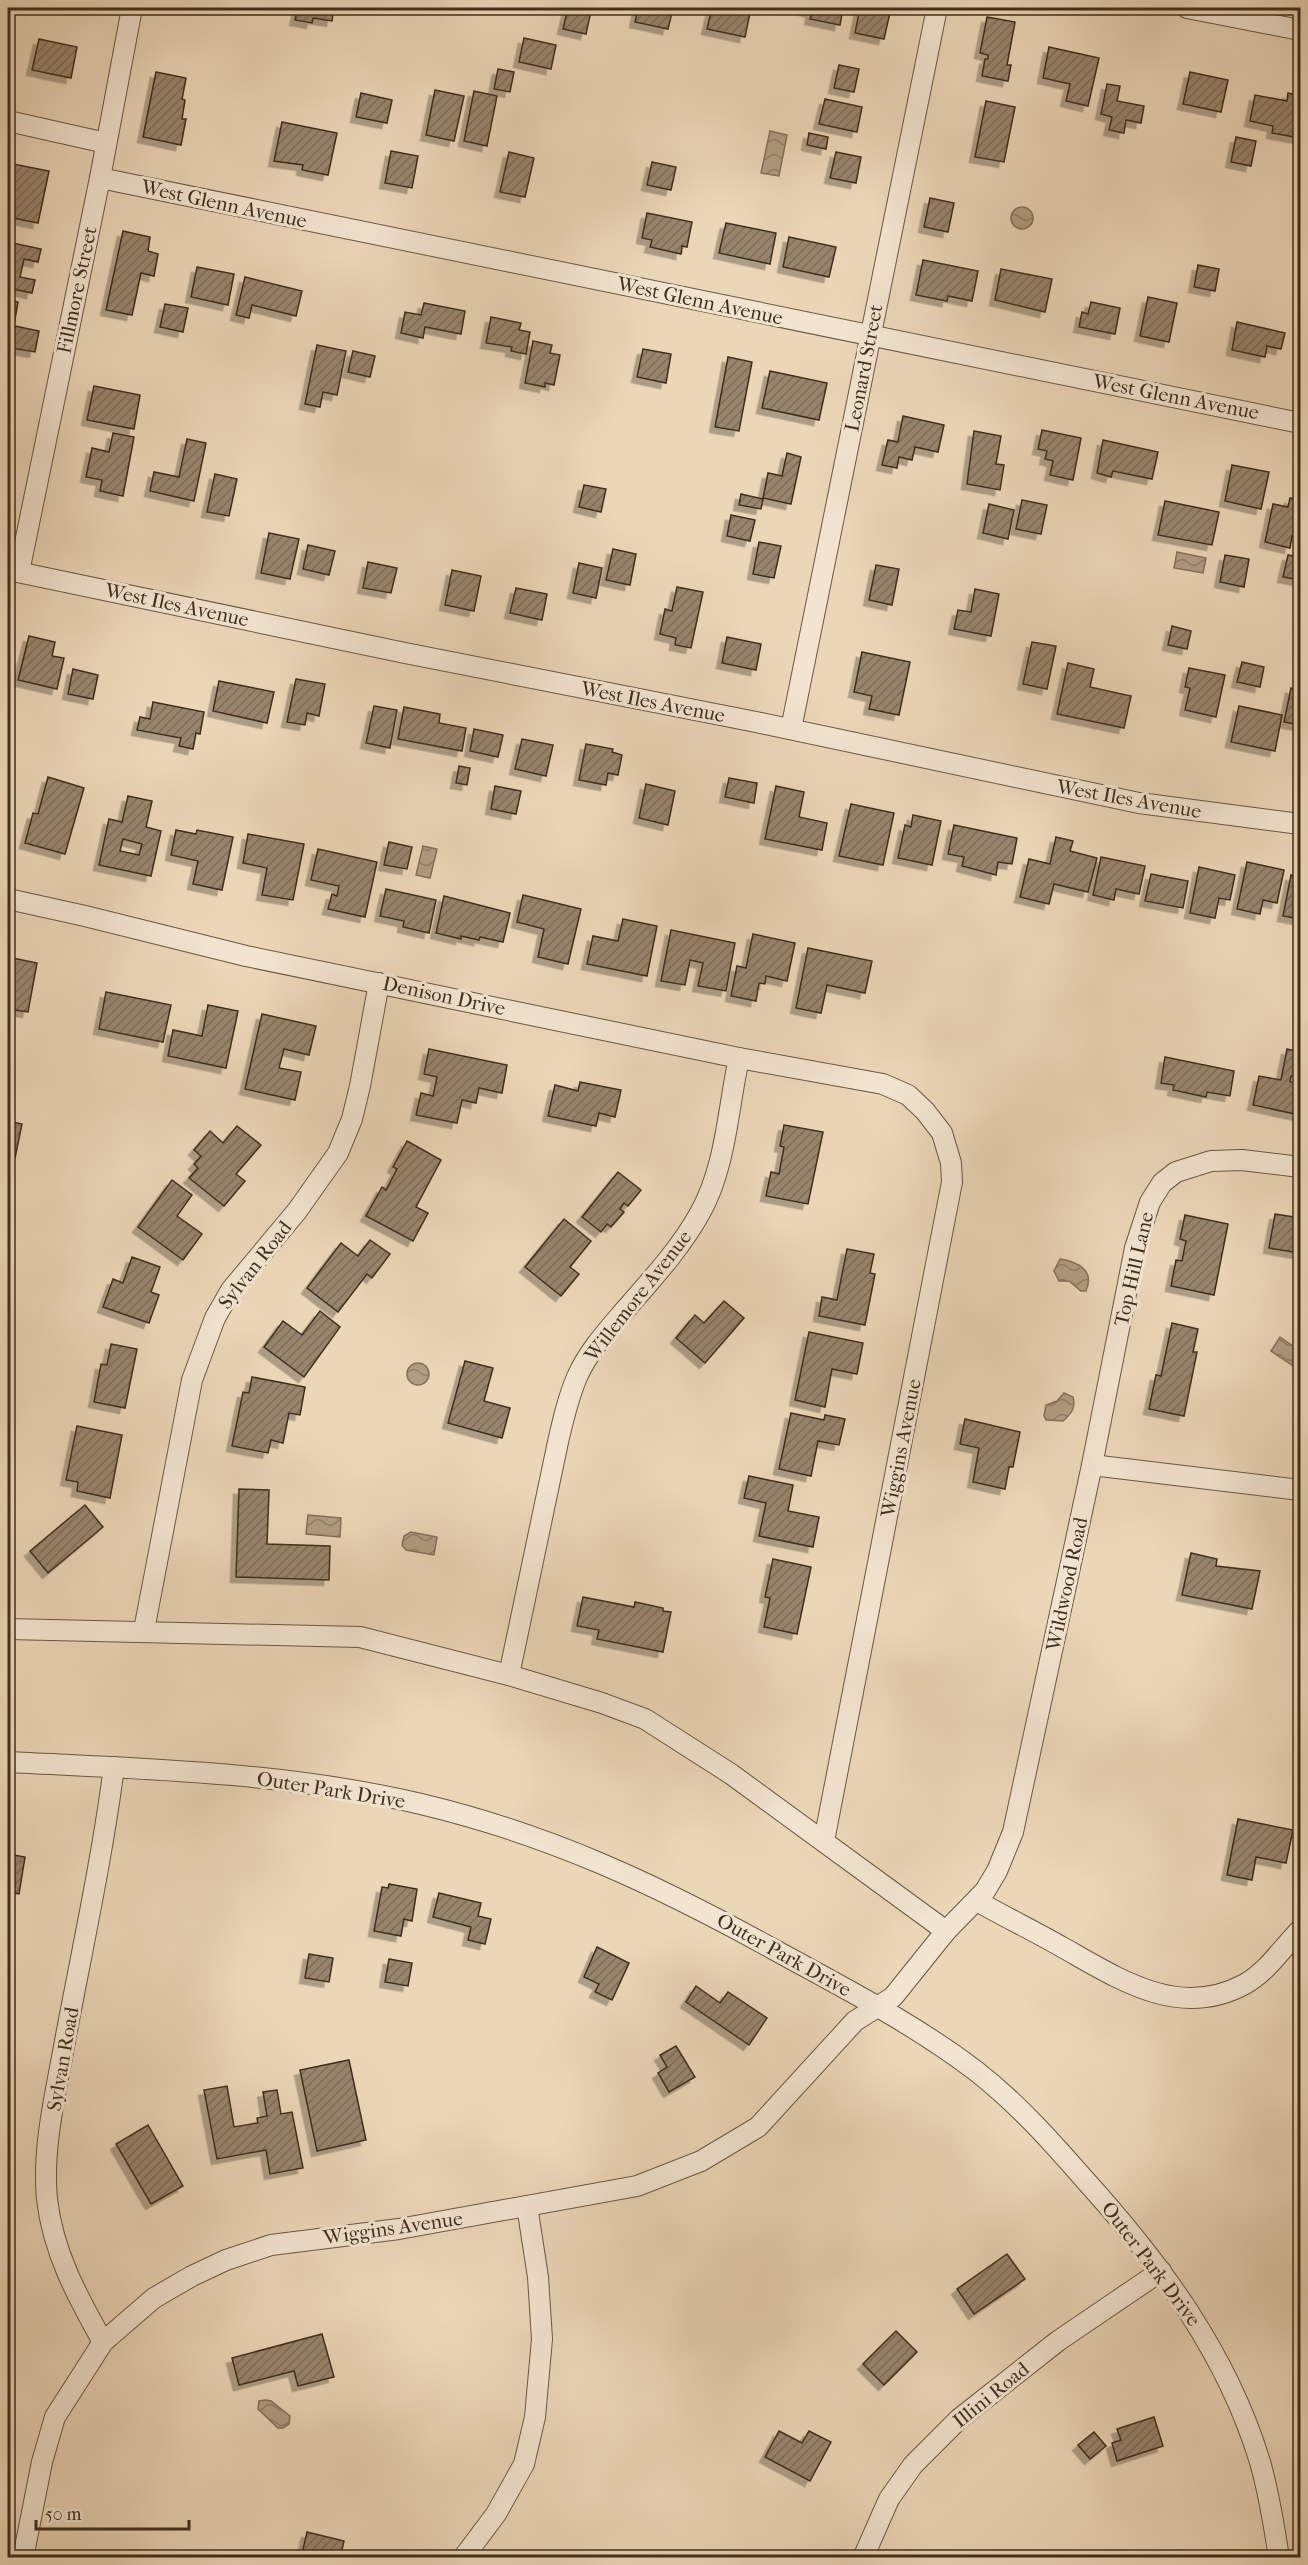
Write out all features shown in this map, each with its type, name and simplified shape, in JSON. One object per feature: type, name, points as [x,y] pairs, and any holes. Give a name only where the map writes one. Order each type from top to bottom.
[{"type":"street","name":"Fillmore Street","points":[[13,571],[100,178],[132,8]]},
{"type":"street","name":"Leonard Street","points":[[792,729],[937,8]]},
{"type":"street","points":[[1187,8],[1300,30]]},
{"type":"street","points":[[8,121],[106,143]]},
{"type":"street","name":"West Glenn Avenue","points":[[100,178],[1300,423]]},
{"type":"street","name":"West Iles Avenue","points":[[13,571],[405,653],[792,729],[1139,803],[1300,824]]},
{"type":"street","name":"Denison Drive","points":[[8,899],[85,915],[246,956],[739,1058],[883,1084]]},
{"type":"street","name":"Sylvan Road","points":[[144,1630],[195,1369],[215,1318],[231,1290],[297,1211],[338,1153],[360,1086],[379,983]]},
{"type":"street","name":"Willemore Avenue","points":[[509,1676],[560,1432],[577,1375],[598,1341],[663,1268],[687,1236],[702,1210],[720,1155],[739,1058]]},
{"type":"street","name":"Wiggins Avenue","points":[[824,1841],[952,1182],[951,1163],[942,1133],[925,1111],[908,1095],[883,1084]]},
{"type":"street","name":"Top Hill Lane","points":[[1092,1465],[1135,1248],[1150,1202],[1162,1183],[1176,1172],[1211,1161],[1242,1160],[1300,1167]]},
{"type":"street","points":[[1092,1465],[1300,1490]]},
{"type":"street","name":"Wildwood Road","points":[[877,2007],[893,1997],[946,1931],[977,1901],[997,1871],[1012,1832],[1092,1465]]},
{"type":"street","points":[[8,1629],[144,1630],[360,1637],[602,1702],[645,1719],[731,1774],[946,1931]]},
{"type":"street","name":"Outer Park Drive","points":[[8,1762],[220,1774],[329,1787],[416,1803],[504,1826],[579,1854],[693,1905],[915,2030],[975,2071],[1027,2115],[1116,2214],[1161,2271],[1203,2333],[1242,2412],[1259,2459],[1269,2498],[1279,2558]]},
{"type":"street","name":"Sylvan Road","points":[[103,2342],[71,2286],[55,2242],[47,2198],[47,2159],[55,2099],[114,1767]]},
{"type":"street","points":[[977,1901],[1127,1984],[1159,1994],[1187,1999],[1208,1997],[1245,1984],[1263,1971],[1300,1930]]},
{"type":"street","name":"Wiggins Avenue","points":[[23,2558],[42,2462],[55,2417],[103,2342],[154,2298],[192,2276],[248,2251],[271,2245],[399,2229],[637,2187],[701,2161],[758,2127],[855,2021],[877,2007]]},
{"type":"street","points":[[463,2558],[496,2514],[524,2464],[535,2417],[543,2339],[538,2277],[527,2206]]},
{"type":"street","name":"Illini Road","points":[[863,2558],[889,2499],[913,2465],[959,2419],[1058,2341],[1161,2271]]},
{"type":"water","points":[[770,131],[787,135],[779,176],[761,173]]},
{"type":"water","points":[[1022,207],[1030,210],[1033,218],[1030,226],[1022,229],[1014,226],[1011,218],[1014,210]]},
{"type":"water","points":[[1177,552],[1206,558],[1203,573],[1174,568]]},
{"type":"water","points":[[423,846],[437,849],[430,878],[416,875]]},
{"type":"water","points":[[1060,1259],[1073,1262],[1083,1268],[1088,1278],[1086,1291],[1081,1291],[1069,1281],[1059,1281],[1054,1271]]},
{"type":"water","points":[[1280,1337],[1300,1351],[1299,1370],[1271,1351]]},
{"type":"water","points":[[418,1363],[426,1366],[429,1374],[426,1382],[418,1385],[410,1382],[407,1374],[410,1366]]},
{"type":"water","points":[[1064,1393],[1073,1397],[1074,1404],[1070,1413],[1063,1421],[1046,1420],[1044,1416],[1046,1405],[1057,1401]]},
{"type":"water","points":[[308,1515],[341,1518],[340,1537],[306,1534]]},
{"type":"water","points":[[411,1532],[437,1537],[434,1555],[406,1550],[402,1545],[404,1536]]},
{"type":"water","points":[[259,2401],[271,2401],[290,2416],[289,2424],[278,2428],[258,2409]]},
{"type":"building","points":[[298,8],[334,8],[332,21],[313,18],[312,23],[295,20]]},
{"type":"building","points":[[568,8],[591,11],[586,34],[563,29]]},
{"type":"building","points":[[638,8],[673,8],[668,29],[635,22]]},
{"type":"building","points":[[712,8],[751,8],[745,37],[707,29]]},
{"type":"building","points":[[799,8],[843,8],[840,25],[810,19],[812,12]]},
{"type":"building","points":[[860,8],[891,8],[884,39],[855,33]]},
{"type":"building","points":[[987,17],[1015,22],[1007,65],[1011,65],[1008,81],[982,76],[985,59],[988,59],[988,55],[980,53]]},
{"type":"building","points":[[524,38],[556,45],[551,69],[519,62]]},
{"type":"building","points":[[39,39],[77,47],[71,78],[32,70]]},
{"type":"building","points":[[1049,47],[1099,58],[1088,106],[1066,101],[1070,84],[1043,78]]},
{"type":"building","points":[[839,65],[859,69],[854,92],[834,88]]},
{"type":"building","points":[[498,69],[514,72],[510,92],[494,89]]},
{"type":"building","points":[[156,72],[186,78],[182,99],[185,100],[182,119],[186,119],[181,145],[143,137]]},
{"type":"building","points":[[1190,72],[1228,80],[1221,112],[1183,104]]},
{"type":"building","points":[[1107,84],[1120,86],[1117,101],[1144,106],[1141,123],[1126,120],[1124,133],[1109,130],[1112,117],[1101,114]]},
{"type":"building","points":[[435,90],[464,96],[454,141],[426,135]]},
{"type":"building","points":[[474,91],[497,96],[487,146],[464,141]]},
{"type":"building","points":[[361,93],[392,100],[387,123],[356,117]]},
{"type":"building","points":[[1288,93],[1300,96],[1300,138],[1272,133],[1273,126],[1250,121],[1255,95],[1287,101]]},
{"type":"building","points":[[825,99],[862,107],[857,132],[819,124]]},
{"type":"building","points":[[986,101],[1015,107],[1004,162],[975,157]]},
{"type":"building","points":[[282,122],[337,133],[328,175],[302,170],[303,165],[274,161]]},
{"type":"building","points":[[809,133],[828,137],[826,149],[807,145]]},
{"type":"building","points":[[1236,137],[1256,141],[1251,166],[1231,162]]},
{"type":"building","points":[[391,151],[418,156],[412,188],[385,183]]},
{"type":"building","points":[[509,152],[534,158],[525,197],[500,192]]},
{"type":"building","points":[[836,152],[861,157],[856,183],[830,178]]},
{"type":"building","points":[[652,162],[676,167],[671,190],[647,185]]},
{"type":"building","points":[[8,163],[49,171],[38,223],[8,217]]},
{"type":"building","points":[[930,198],[954,203],[948,232],[924,227]]},
{"type":"building","points":[[647,213],[692,222],[687,247],[682,246],[681,254],[650,247],[652,240],[642,238]]},
{"type":"building","points":[[726,223],[776,233],[770,264],[719,253]]},
{"type":"building","points":[[123,231],[150,237],[148,251],[158,254],[154,276],[141,273],[132,315],[106,310]]},
{"type":"building","points":[[789,237],[836,247],[829,277],[783,267]]},
{"type":"building","points":[[8,242],[41,249],[38,262],[24,259],[20,277],[35,280],[32,293],[8,288]]},
{"type":"building","points":[[923,260],[978,271],[972,301],[948,296],[947,301],[916,295]]},
{"type":"building","points":[[1198,265],[1219,269],[1215,291],[1194,287]]},
{"type":"building","points":[[197,267],[234,274],[228,305],[191,297]]},
{"type":"building","points":[[1001,269],[1052,279],[1045,312],[995,300]]},
{"type":"building","points":[[245,277],[302,291],[296,316],[252,305],[249,318],[236,315]]},
{"type":"building","points":[[1148,297],[1177,303],[1169,342],[1140,336]]},
{"type":"building","points":[[8,300],[18,302],[13,331],[8,330]]},
{"type":"building","points":[[1091,302],[1120,308],[1115,334],[1079,327],[1082,312],[1088,314]]},
{"type":"building","points":[[424,303],[465,311],[461,334],[425,327],[423,338],[401,333],[405,312],[421,315]]},
{"type":"building","points":[[165,304],[188,308],[183,332],[160,327]]},
{"type":"building","points":[[491,317],[521,323],[519,330],[530,332],[526,354],[511,351],[512,347],[486,343]]},
{"type":"building","points":[[1237,322],[1285,333],[1281,349],[1267,346],[1265,357],[1232,350]]},
{"type":"building","points":[[15,326],[39,331],[35,352],[11,348]]},
{"type":"building","points":[[533,341],[552,345],[550,353],[560,355],[554,385],[545,383],[545,387],[525,383]]},
{"type":"building","points":[[317,345],[346,351],[337,395],[323,392],[320,407],[305,404]]},
{"type":"building","points":[[643,349],[671,354],[666,383],[637,377]]},
{"type":"building","points":[[353,351],[375,356],[370,377],[348,372]]},
{"type":"building","points":[[728,357],[752,362],[739,431],[715,427]]},
{"type":"building","points":[[770,371],[827,383],[819,420],[762,408]]},
{"type":"building","points":[[94,386],[140,395],[134,429],[87,420]]},
{"type":"building","points":[[903,416],[944,425],[938,452],[915,447],[912,460],[899,457],[897,468],[882,465],[888,440],[898,442]]},
{"type":"building","points":[[1042,430],[1081,438],[1073,480],[1050,475],[1053,461],[1045,459],[1047,451],[1038,449]]},
{"type":"building","points":[[974,431],[1001,436],[996,464],[1004,465],[1000,490],[967,484]]},
{"type":"building","points":[[113,433],[134,437],[123,496],[100,491],[102,480],[86,477],[92,448],[109,452]]},
{"type":"building","points":[[187,439],[206,443],[194,501],[150,491],[154,472],[179,477]]},
{"type":"building","points":[[1103,440],[1158,452],[1152,479],[1113,471],[1111,477],[1097,473]]},
{"type":"building","points":[[787,453],[801,457],[791,504],[763,498],[768,473],[782,476]]},
{"type":"building","points":[[1232,465],[1269,472],[1261,509],[1225,501]]},
{"type":"building","points":[[215,474],[237,479],[229,516],[207,512]]},
{"type":"building","points":[[584,485],[606,489],[601,512],[579,507]]},
{"type":"building","points":[[741,494],[763,499],[761,509],[739,505]]},
{"type":"building","points":[[1290,498],[1300,501],[1300,523],[1296,537],[1292,536],[1290,548],[1265,542],[1273,504],[1288,507]]},
{"type":"building","points":[[1022,500],[1047,505],[1041,534],[1016,529]]},
{"type":"building","points":[[1165,501],[1219,512],[1212,545],[1158,535]]},
{"type":"building","points":[[989,504],[1014,510],[1008,539],[983,533]]},
{"type":"building","points":[[731,515],[755,520],[750,541],[727,536]]},
{"type":"building","points":[[269,533],[299,539],[290,579],[261,573]]},
{"type":"building","points":[[759,542],[781,546],[774,578],[753,574]]},
{"type":"building","points":[[308,545],[335,551],[329,575],[303,569]]},
{"type":"building","points":[[613,549],[636,554],[630,585],[606,580]]},
{"type":"building","points":[[1225,555],[1249,559],[1244,587],[1220,582]]},
{"type":"building","points":[[1288,555],[1300,557],[1300,580],[1283,577]]},
{"type":"building","points":[[368,562],[397,568],[391,593],[363,588]]},
{"type":"building","points":[[579,563],[602,568],[596,598],[573,593]]},
{"type":"building","points":[[876,565],[899,569],[892,605],[869,600]]},
{"type":"building","points":[[452,570],[481,576],[474,611],[445,605]]},
{"type":"building","points":[[677,587],[703,592],[691,648],[675,645],[676,638],[660,634],[665,609],[672,611]]},
{"type":"building","points":[[516,588],[547,594],[542,620],[510,613]]},
{"type":"building","points":[[975,589],[999,594],[991,636],[954,629],[958,610],[971,612]]},
{"type":"building","points":[[1172,626],[1191,631],[1187,649],[1168,645]]},
{"type":"building","points":[[29,636],[55,642],[52,656],[64,658],[57,689],[18,680]]},
{"type":"building","points":[[727,637],[761,644],[756,670],[722,663]]},
{"type":"building","points":[[1032,642],[1056,646],[1047,689],[1023,684]]},
{"type":"building","points":[[862,652],[910,662],[899,715],[869,709],[872,696],[854,692]]},
{"type":"building","points":[[1242,662],[1264,667],[1260,687],[1237,682]]},
{"type":"building","points":[[1068,663],[1094,669],[1090,687],[1131,696],[1124,728],[1057,714]]},
{"type":"building","points":[[1189,668],[1225,675],[1216,717],[1185,710],[1190,688],[1185,687]]},
{"type":"building","points":[[73,669],[98,675],[93,699],[68,694]]},
{"type":"building","points":[[296,679],[325,684],[319,716],[307,713],[305,725],[287,722]]},
{"type":"building","points":[[219,681],[274,692],[267,723],[213,711]]},
{"type":"building","points":[[1291,688],[1300,690],[1300,725],[1284,722]]},
{"type":"building","points":[[153,702],[204,712],[200,734],[196,733],[193,749],[179,746],[181,738],[137,730],[140,717],[150,719]]},
{"type":"building","points":[[374,706],[397,710],[390,748],[366,743]]},
{"type":"building","points":[[1239,706],[1282,715],[1275,751],[1231,742]]},
{"type":"building","points":[[404,707],[440,714],[439,723],[466,728],[462,751],[398,739]]},
{"type":"building","points":[[474,729],[503,735],[498,757],[470,751]]},
{"type":"building","points":[[522,739],[553,745],[546,776],[515,769]]},
{"type":"building","points":[[586,744],[613,749],[612,752],[622,755],[618,775],[608,773],[606,785],[579,780]]},
{"type":"building","points":[[459,766],[470,768],[467,785],[456,783]]},
{"type":"building","points":[[48,777],[84,788],[65,854],[25,843],[33,813],[38,814]]},
{"type":"building","points":[[729,778],[757,783],[754,803],[725,797]]},
{"type":"building","points":[[646,784],[675,791],[668,825],[639,818]]},
{"type":"building","points":[[495,786],[521,791],[516,814],[491,809]]},
{"type":"building","points":[[776,786],[804,792],[799,817],[827,823],[822,850],[765,839]]},
{"type":"building","points":[[128,796],[152,801],[146,827],[161,831],[151,876],[99,865],[109,819],[122,822]],"holes":[[[123,839],[142,844],[139,855],[120,851]]]},
{"type":"building","points":[[851,804],[894,813],[883,865],[839,856]]},
{"type":"building","points":[[913,815],[941,821],[932,865],[898,858],[905,825],[911,827]]},
{"type":"building","points":[[954,825],[1017,838],[1012,864],[998,862],[996,875],[962,866],[964,857],[948,854]]},
{"type":"building","points":[[176,830],[196,834],[197,830],[233,837],[222,890],[193,884],[198,861],[171,855]]},
{"type":"building","points":[[248,834],[304,844],[293,900],[262,895],[267,868],[243,863]]},
{"type":"building","points":[[1056,837],[1073,841],[1070,851],[1097,858],[1088,892],[1054,884],[1049,904],[1020,897],[1029,859],[1050,864]]},
{"type":"building","points":[[389,842],[412,847],[407,869],[384,865]]},
{"type":"building","points":[[318,849],[377,862],[365,917],[328,909],[332,894],[337,896],[339,886],[311,880]]},
{"type":"building","points":[[1101,857],[1145,866],[1139,894],[1116,889],[1114,900],[1093,895]]},
{"type":"building","points":[[1247,862],[1284,870],[1277,903],[1263,900],[1260,914],[1237,909]]},
{"type":"building","points":[[1199,867],[1235,875],[1230,900],[1219,898],[1215,918],[1190,913]]},
{"type":"building","points":[[1151,874],[1188,881],[1183,908],[1145,901]]},
{"type":"building","points":[[1291,875],[1300,877],[1300,919],[1283,916]]},
{"type":"building","points":[[386,889],[436,900],[429,933],[403,927],[404,921],[380,916]]},
{"type":"building","points":[[523,895],[581,909],[568,964],[538,957],[544,929],[517,922]]},
{"type":"building","points":[[444,896],[510,913],[503,942],[480,937],[479,940],[461,936],[461,939],[436,933]]},
{"type":"building","points":[[623,919],[657,926],[647,976],[587,964],[593,936],[618,941]]},
{"type":"building","points":[[671,930],[735,943],[726,991],[698,986],[703,963],[690,960],[685,985],[661,981]]},
{"type":"building","points":[[753,934],[795,943],[787,981],[766,976],[765,984],[759,983],[756,1001],[731,996],[737,966],[746,968]]},
{"type":"building","points":[[808,948],[872,961],[865,993],[827,985],[821,1013],[796,1008]]},
{"type":"building","points":[[8,957],[37,963],[28,1012],[8,1009]]},
{"type":"building","points":[[106,992],[171,1005],[163,1042],[99,1029]]},
{"type":"building","points":[[208,1005],[238,1011],[226,1068],[168,1056],[173,1030],[202,1036]]},
{"type":"building","points":[[262,1014],[316,1026],[309,1055],[284,1049],[279,1068],[301,1072],[295,1100],[245,1089]]},
{"type":"building","points":[[429,1049],[507,1065],[502,1093],[479,1088],[476,1103],[462,1100],[457,1123],[416,1115],[421,1093],[433,1096],[437,1077],[424,1074]]},
{"type":"building","points":[[1287,1049],[1300,1052],[1300,1077],[1291,1076],[1290,1082],[1300,1084],[1300,1115],[1253,1105],[1259,1076],[1281,1080]]},
{"type":"building","points":[[1165,1057],[1234,1071],[1230,1096],[1207,1092],[1206,1097],[1173,1090],[1174,1085],[1161,1083]]},
{"type":"building","points":[[580,1082],[621,1090],[615,1117],[599,1113],[596,1126],[548,1116],[555,1085],[578,1091]]},
{"type":"building","points":[[8,1121],[22,1124],[15,1158],[8,1156]]},
{"type":"building","points":[[784,1125],[823,1132],[808,1204],[766,1196],[771,1172],[779,1174],[784,1147],[780,1146]]},
{"type":"building","points":[[237,1126],[261,1145],[236,1174],[245,1181],[224,1206],[189,1178],[198,1168],[194,1164],[201,1156],[194,1150],[210,1131],[223,1143]]},
{"type":"building","points":[[407,1141],[441,1160],[416,1207],[428,1213],[413,1241],[366,1216],[382,1187],[386,1190],[397,1169],[393,1167]]},
{"type":"building","points":[[618,1172],[641,1190],[628,1206],[624,1203],[620,1209],[624,1212],[611,1227],[607,1224],[601,1232],[582,1217]]},
{"type":"building","points":[[172,1180],[192,1195],[177,1216],[202,1234],[183,1260],[138,1227]]},
{"type":"building","points":[[1275,1214],[1300,1218],[1300,1253],[1269,1248]]},
{"type":"building","points":[[1185,1215],[1228,1224],[1214,1295],[1171,1286],[1176,1260],[1182,1261],[1186,1241],[1180,1239]]},
{"type":"building","points":[[564,1219],[591,1241],[570,1267],[579,1274],[561,1296],[525,1267]]},
{"type":"building","points":[[370,1240],[390,1254],[372,1278],[367,1274],[338,1312],[307,1288],[341,1243],[358,1256]]},
{"type":"building","points":[[847,1249],[874,1254],[870,1273],[875,1274],[865,1325],[819,1316],[822,1297],[837,1300]]},
{"type":"building","points":[[132,1257],[160,1267],[151,1292],[159,1295],[149,1323],[103,1307],[113,1279],[123,1283]]},
{"type":"building","points":[[724,1301],[744,1318],[705,1363],[676,1338],[695,1315],[704,1323]]},
{"type":"building","points":[[320,1311],[340,1327],[304,1377],[264,1347],[283,1321],[302,1335]]},
{"type":"building","points":[[1172,1323],[1198,1329],[1193,1352],[1197,1352],[1184,1416],[1149,1409],[1156,1375],[1161,1376]]},
{"type":"building","points":[[809,1332],[863,1343],[857,1374],[832,1369],[825,1407],[795,1400]]},
{"type":"building","points":[[111,1344],[137,1349],[125,1408],[94,1402],[101,1364],[107,1365]]},
{"type":"building","points":[[465,1361],[493,1368],[484,1401],[510,1408],[502,1438],[448,1423]]},
{"type":"building","points":[[252,1377],[305,1387],[300,1415],[289,1413],[283,1443],[271,1440],[268,1453],[232,1446],[243,1392],[249,1393]]},
{"type":"building","points":[[791,1413],[824,1420],[825,1415],[845,1419],[839,1445],[818,1441],[811,1476],[779,1469]]},
{"type":"building","points":[[965,1419],[1020,1432],[1013,1467],[1009,1467],[1005,1489],[973,1482],[979,1448],[960,1444]]},
{"type":"building","points":[[77,1426],[122,1435],[110,1498],[77,1491],[78,1482],[66,1480]]},
{"type":"building","points":[[749,1476],[793,1485],[788,1511],[819,1517],[813,1547],[759,1536],[766,1503],[744,1498]]},
{"type":"building","points":[[239,1489],[269,1490],[267,1544],[330,1546],[329,1580],[236,1577]]},
{"type":"building","points":[[85,1505],[103,1527],[48,1573],[30,1551]]},
{"type":"building","points":[[1191,1553],[1217,1559],[1216,1566],[1260,1571],[1252,1609],[1182,1595]]},
{"type":"building","points":[[773,1559],[811,1567],[797,1634],[764,1627],[770,1598],[765,1597]]},
{"type":"building","points":[[583,1597],[634,1607],[635,1602],[671,1612],[663,1652],[597,1639],[599,1630],[577,1626]]},
{"type":"building","points":[[1238,1819],[1293,1830],[1286,1863],[1256,1857],[1252,1880],[1227,1875]]},
{"type":"building","points":[[8,1854],[25,1857],[19,1894],[8,1892]]},
{"type":"building","points":[[389,1884],[417,1889],[412,1921],[404,1919],[401,1936],[374,1931],[382,1887],[388,1888]]},
{"type":"building","points":[[439,1893],[481,1903],[478,1916],[491,1919],[485,1944],[468,1940],[471,1927],[433,1917]]},
{"type":"building","points":[[597,1947],[629,1963],[612,2000],[595,1992],[599,1984],[584,1977]]},
{"type":"building","points":[[309,1954],[333,1958],[329,1982],[305,1978]]},
{"type":"building","points":[[389,1959],[412,1963],[408,1986],[385,1982]]},
{"type":"building","points":[[696,1986],[720,2003],[728,1992],[767,2018],[749,2045],[686,2002]]},
{"type":"building","points":[[676,2046],[695,2077],[669,2092],[658,2073],[667,2067],[660,2055]]},
{"type":"building","points":[[349,2060],[366,2140],[317,2151],[300,2070]]},
{"type":"building","points":[[227,2086],[234,2127],[258,2123],[257,2118],[267,2116],[263,2092],[277,2090],[281,2114],[292,2112],[303,2168],[270,2174],[266,2150],[217,2159],[204,2090]]},
{"type":"building","points":[[148,2125],[183,2186],[151,2204],[116,2144]]},
{"type":"building","points":[[1007,2254],[1025,2279],[974,2314],[957,2289]]},
{"type":"building","points":[[896,2331],[917,2352],[884,2385],[863,2364]]},
{"type":"building","points":[[322,2334],[334,2377],[298,2386],[294,2371],[239,2385],[232,2358]]},
{"type":"building","points":[[1154,2417],[1163,2446],[1117,2461],[1112,2443],[1121,2440],[1117,2429]]},
{"type":"building","points":[[779,2431],[802,2443],[809,2431],[831,2442],[810,2481],[765,2457]]},
{"type":"building","points":[[1094,2432],[1106,2446],[1090,2459],[1078,2445]]},
{"type":"building","points":[[307,2532],[344,2541],[340,2558],[301,2558]]}]
